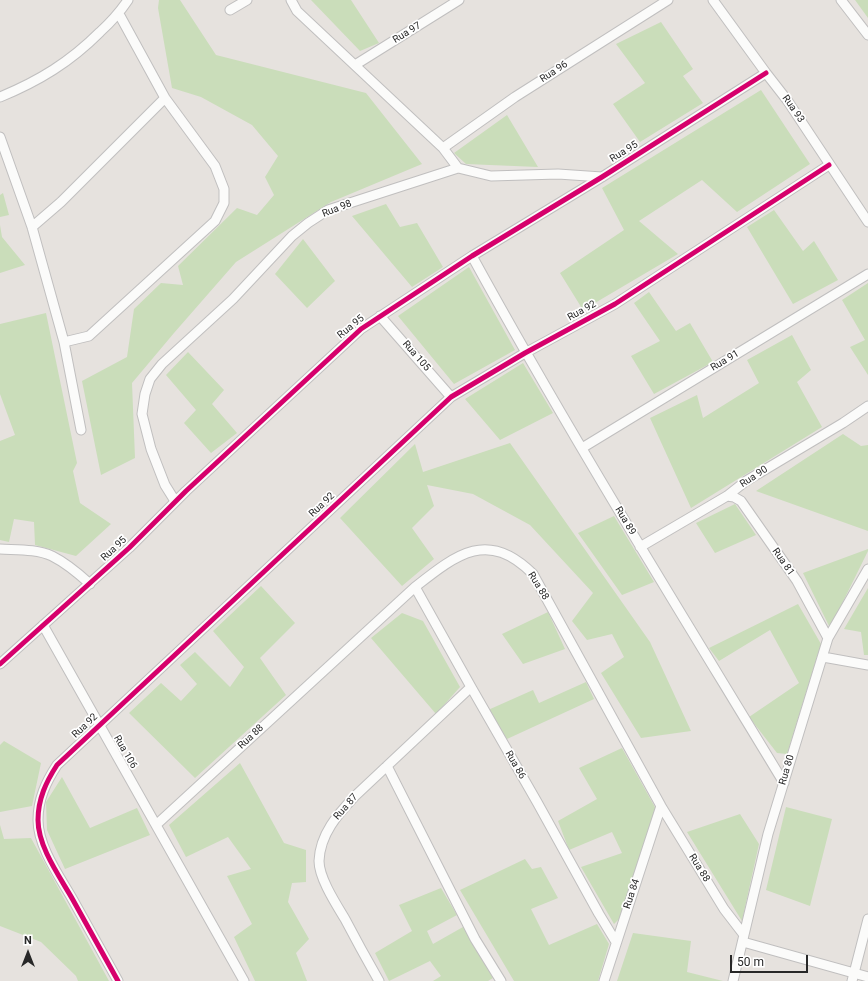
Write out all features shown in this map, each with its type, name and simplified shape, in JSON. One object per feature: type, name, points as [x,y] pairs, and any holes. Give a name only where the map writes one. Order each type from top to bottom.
[{"type":"street","points":[[0,97],[47,75],[67,62],[119,14],[128,0]]},
{"type":"street","points":[[230,10],[247,0]]},
{"type":"street","points":[[291,0],[297,11],[443,148],[458,168],[491,176],[558,174],[602,176]]},
{"type":"street","name":"Rua 97","points":[[355,65],[459,0]]},
{"type":"street","name":"Rua 96","points":[[443,148],[515,97],[668,0]]},
{"type":"street","name":"Rua 93","points":[[714,0],[787,100],[829,166],[868,222]]},
{"type":"street","points":[[840,0],[868,36]]},
{"type":"street","points":[[64,342],[89,336],[216,221],[224,203],[224,189],[215,166],[165,98],[119,14]]},
{"type":"street","name":"Rua 95","points":[[0,664],[129,548],[175,501],[348,340],[380,316],[472,256],[766,73]]},
{"type":"street","points":[[32,227],[61,202],[165,98]]},
{"type":"street","points":[[0,137],[32,227],[64,342],[81,430]]},
{"type":"street","name":"Rua 92","points":[[118,981],[43,846],[38,820],[42,794],[57,765],[451,397],[525,352],[615,304],[829,166]]},
{"type":"street","name":"Rua 98","points":[[175,501],[166,486],[147,438],[142,414],[145,394],[150,378],[162,364],[233,298],[292,236],[308,223],[328,210],[458,168]]},
{"type":"street","name":"Rua 89","points":[[472,256],[525,352],[640,547],[784,783]]},
{"type":"street","name":"Rua 91","points":[[582,448],[868,274]]},
{"type":"street","name":"Rua 105","points":[[380,316],[451,397]]},
{"type":"street","name":"Rua 90","points":[[640,547],[727,496],[746,481],[844,423],[868,406]]},
{"type":"street","name":"Rua 81","points":[[727,496],[734,497],[741,501],[797,581],[828,638]]},
{"type":"street","points":[[0,549],[35,552],[51,556],[75,570],[90,584]]},
{"type":"street","name":"Rua 88","points":[[156,824],[415,586],[457,557],[474,550],[490,549],[506,554],[521,562],[533,574],[661,806],[743,939]]},
{"type":"street","name":"Rua 80","points":[[733,981],[761,862],[828,638],[868,569]]},
{"type":"street","name":"Rua 86","points":[[415,586],[470,687],[616,942]]},
{"type":"street","name":"Rua 106","points":[[43,625],[244,981]]},
{"type":"street","points":[[823,657],[868,665]]},
{"type":"street","name":"Rua 87","points":[[378,981],[321,873],[319,862],[322,843],[338,813],[470,687]]},
{"type":"street","points":[[387,766],[475,939],[501,981]]},
{"type":"street","name":"Rua 84","points":[[604,981],[661,806]]},
{"type":"street","points":[[853,977],[868,919]]},
{"type":"street","points":[[743,939],[853,977],[868,977]]},
{"type":"green space","points":[[159,0],[180,0],[216,55],[366,93],[422,164],[331,202],[236,262],[132,383],[135,458],[101,475],[82,381],[127,357],[134,309],[161,283],[183,285],[178,266],[237,208],[257,215],[274,195],[265,177],[278,156],[252,125],[201,97],[172,88],[158,8]]},
{"type":"green space","points":[[311,0],[351,0],[379,43],[360,51]]},
{"type":"green space","points":[[855,0],[868,0],[868,18]]},
{"type":"green space","points":[[661,22],[693,69],[683,76],[703,103],[640,142],[613,104],[645,83],[616,44]]},
{"type":"green space","points":[[761,90],[810,164],[737,212],[702,180],[639,221],[678,254],[583,310],[560,273],[624,230],[602,188]]},
{"type":"green space","points":[[507,115],[538,167],[466,164],[454,153]]},
{"type":"green space","points":[[3,193],[9,215],[0,217],[0,195]]},
{"type":"green space","points":[[386,204],[400,227],[417,223],[443,267],[412,287],[352,216]]},
{"type":"green space","points":[[774,210],[803,251],[814,241],[838,280],[793,304],[747,227]]},
{"type":"green space","points":[[0,225],[2,237],[25,265],[0,273]]},
{"type":"green space","points":[[303,239],[335,281],[307,308],[275,274]]},
{"type":"green space","points":[[469,267],[515,350],[454,384],[398,316]]},
{"type":"green space","points":[[868,283],[868,375],[850,347],[865,340],[842,300]]},
{"type":"green space","points":[[649,292],[676,331],[690,323],[713,362],[654,394],[631,356],[660,341],[634,303]]},
{"type":"green space","points":[[46,313],[77,463],[73,471],[80,503],[111,524],[76,556],[35,545],[34,522],[14,519],[9,542],[0,540],[0,441],[15,435],[0,394],[0,324]]},
{"type":"green space","points":[[792,335],[811,370],[797,382],[822,427],[691,508],[650,418],[697,395],[703,418],[759,383],[747,360]]},
{"type":"green space","points":[[188,352],[224,390],[212,404],[237,433],[211,453],[184,423],[196,410],[166,375]]},
{"type":"green space","points":[[523,363],[553,413],[500,440],[465,399]]},
{"type":"green space","points":[[843,434],[861,446],[868,445],[868,531],[756,491]]},
{"type":"green space","points":[[510,443],[650,642],[691,731],[641,738],[601,673],[624,657],[612,634],[587,640],[572,621],[593,593],[530,525],[473,494],[427,485],[434,506],[412,528],[434,559],[402,586],[340,518],[415,444],[423,472]]},
{"type":"green space","points":[[735,504],[756,535],[715,553],[696,523]]},
{"type":"green space","points":[[614,516],[654,582],[622,595],[578,533]]},
{"type":"green space","points":[[868,549],[868,551],[830,628],[803,573]]},
{"type":"green space","points":[[261,586],[295,623],[260,658],[286,695],[195,778],[129,713],[161,683],[181,701],[197,684],[180,665],[195,652],[230,687],[244,667],[213,631]]},
{"type":"green space","points":[[868,588],[868,655],[864,655],[861,632],[844,629]]},
{"type":"green space","points":[[798,604],[821,644],[787,754],[777,753],[749,717],[799,683],[770,630],[719,661],[709,648]]},
{"type":"green space","points":[[548,612],[565,649],[523,664],[502,634]]},
{"type":"green space","points":[[402,613],[423,621],[460,687],[436,714],[371,638]]},
{"type":"green space","points":[[586,682],[594,699],[507,739],[488,710],[533,690],[539,703]]},
{"type":"green space","points":[[4,741],[41,763],[32,806],[0,812],[0,745]]},
{"type":"green space","points":[[622,748],[656,809],[619,919],[614,924],[581,867],[622,853],[612,832],[569,850],[558,821],[597,799],[579,768]]},
{"type":"green space","points":[[240,763],[284,843],[306,850],[306,882],[292,883],[288,902],[309,939],[296,953],[307,981],[255,981],[234,937],[252,924],[227,876],[251,869],[228,837],[186,857],[169,825]]},
{"type":"green space","points":[[62,777],[90,828],[137,808],[150,835],[65,869],[47,830],[46,802]]},
{"type":"green space","points":[[786,807],[832,819],[810,906],[766,890]]},
{"type":"green space","points":[[740,814],[759,844],[742,921],[687,832]]},
{"type":"green space","points":[[0,825],[4,839],[31,838],[109,981],[78,981],[76,976],[41,942],[0,926]]},
{"type":"green space","points":[[525,859],[532,869],[541,867],[558,898],[531,909],[549,945],[597,924],[609,944],[598,981],[514,981],[460,890]]},
{"type":"green space","points":[[441,888],[457,915],[427,931],[433,944],[463,927],[493,978],[488,981],[433,981],[441,976],[430,961],[389,981],[375,953],[412,931],[399,905]]},
{"type":"green space","points":[[633,933],[691,941],[687,972],[723,981],[617,981]]},
{"type":"cycle path","points":[[0,664],[129,548],[186,491],[361,329],[472,256],[602,177],[766,73]]},
{"type":"cycle path","points":[[118,981],[51,862],[42,841],[38,820],[39,805],[46,784],[57,765],[451,397],[525,353],[615,304],[829,165]]}]
